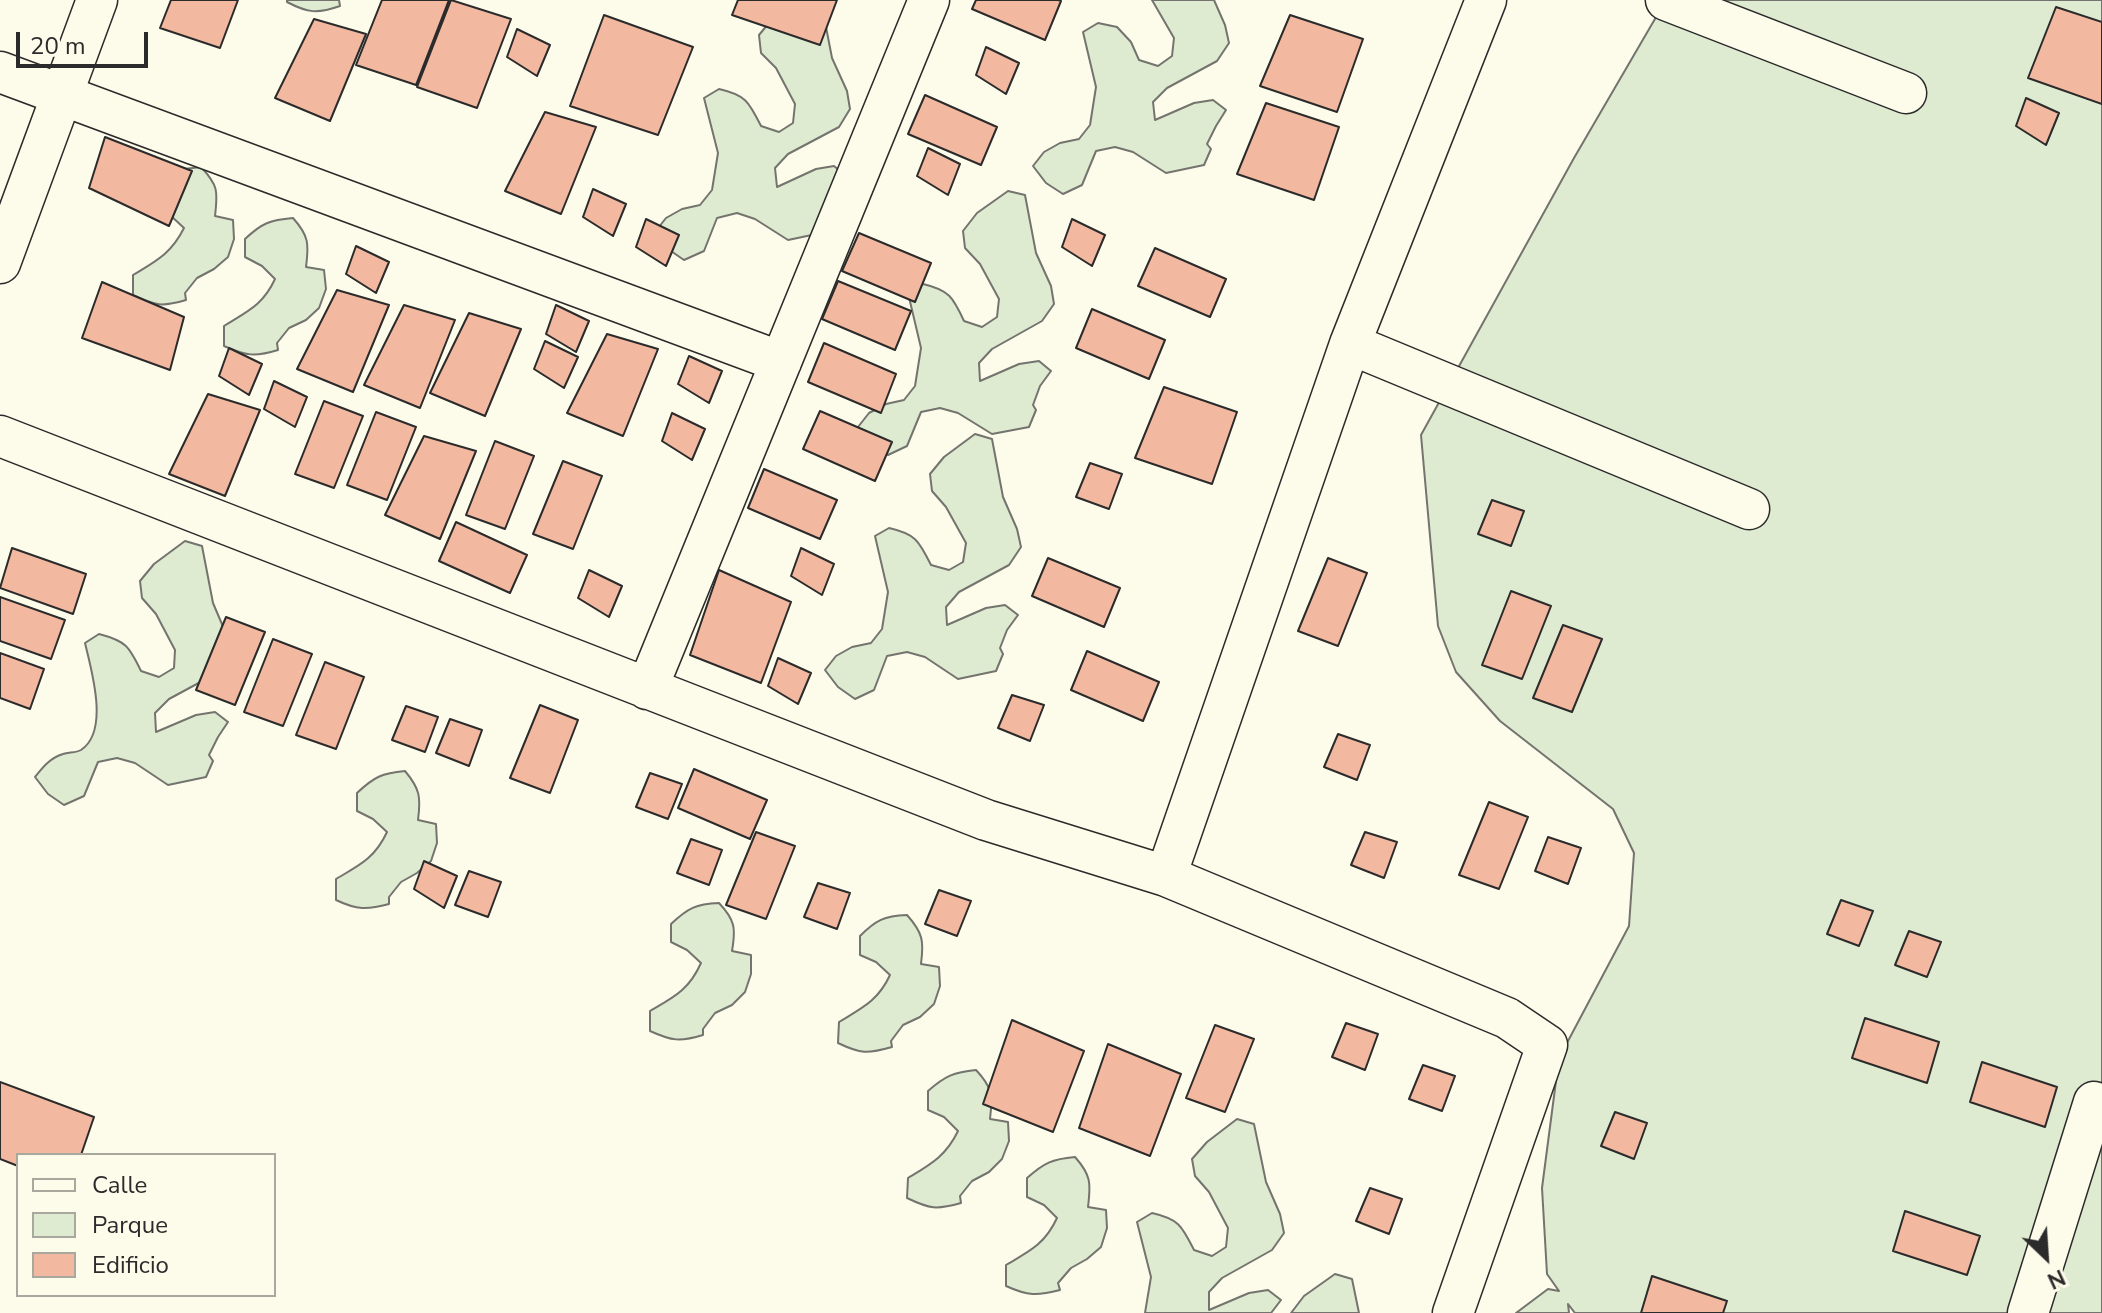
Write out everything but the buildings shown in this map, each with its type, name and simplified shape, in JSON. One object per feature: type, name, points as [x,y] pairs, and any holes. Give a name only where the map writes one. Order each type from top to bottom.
[{"type":"street","points":[[0,263],[97,0]]},
{"type":"street","points":[[647,689],[929,0]]},
{"type":"street","points":[[1166,876],[1350,344],[1486,0]]},
{"type":"street","points":[[1666,0],[1906,93]]},
{"type":"street","points":[[0,72],[781,362]]},
{"type":"street","points":[[1350,344],[1749,509]]},
{"type":"street","points":[[0,436],[986,820],[1166,876],[1507,1018],[1547,1045],[1453,1313]]},
{"type":"street","points":[[2028,1313],[2094,1102]]},
{"type":"green space","points":[[287,0],[339,0],[340,6],[313,11],[294,6]]},
{"type":"green space","points":[[819,0],[832,58],[847,91],[850,109],[839,127],[788,154],[775,168],[777,187],[816,169],[834,166],[847,177],[826,232],[788,240],[755,219],[737,213],[717,218],[704,251],[684,260],[668,249],[655,232],[666,218],[682,209],[700,205],[712,190],[718,153],[704,98],[719,89],[728,91],[746,101],[761,126],[779,132],[793,123],[795,104],[776,68],[761,53],[759,35],[773,18]]},
{"type":"green space","points":[[1152,0],[1214,0],[1225,25],[1229,43],[1217,61],[1167,88],[1153,102],[1155,120],[1194,103],[1213,100],[1226,110],[1207,144],[1211,149],[1204,165],[1166,173],[1133,152],[1115,147],[1096,151],[1082,185],[1063,194],[1046,183],[1033,166],[1044,152],[1060,143],[1079,139],[1090,125],[1096,87],[1083,32],[1098,23],[1117,27],[1131,42],[1139,60],[1158,66],[1172,56],[1174,38]]},
{"type":"green space","points":[[1666,0],[2102,0],[2102,1313],[1575,1313],[1568,1304],[1569,1313],[1516,1313],[1548,1289],[1559,1291],[1547,1274],[1542,1188],[1559,1058],[1629,926],[1634,853],[1613,809],[1500,721],[1456,672],[1438,626],[1421,435],[1574,158]]},
{"type":"green space","points":[[201,167],[216,189],[215,216],[233,220],[234,239],[228,257],[197,278],[185,293],[186,300],[159,304],[133,295],[133,275],[168,251],[184,228],[170,215],[184,169]]},
{"type":"green space","points":[[1008,191],[1025,195],[1036,253],[1051,286],[1054,304],[1042,321],[992,349],[979,363],[980,381],[1019,364],[1039,361],[1051,371],[1040,386],[1029,427],[992,434],[958,413],[940,408],[921,412],[907,446],[888,455],[871,444],[858,427],[869,413],[886,404],[904,400],[915,386],[921,348],[908,293],[923,284],[939,289],[953,300],[964,321],[982,327],[997,317],[999,299],[980,264],[965,248],[963,231],[977,213]]},
{"type":"green space","points":[[293,218],[307,241],[306,267],[324,270],[326,289],[319,308],[306,320],[289,328],[277,343],[278,350],[251,354],[224,346],[224,326],[260,301],[275,279],[262,266],[245,257],[245,239],[267,223]]},
{"type":"green space","points":[[975,434],[992,439],[1003,497],[1021,547],[1009,565],[959,592],[946,607],[947,625],[986,608],[1005,605],[1018,615],[1007,630],[996,671],[958,679],[925,657],[907,652],[887,656],[874,690],[855,699],[838,687],[825,670],[836,656],[852,647],[871,643],[882,629],[888,592],[875,536],[889,528],[898,530],[916,540],[931,565],[949,570],[963,562],[966,543],[946,507],[932,491],[930,474],[944,457]]},
{"type":"green space","points":[[185,541],[202,546],[213,603],[227,636],[219,672],[169,699],[155,713],[156,732],[196,715],[215,712],[228,722],[209,755],[213,761],[206,777],[168,785],[135,763],[117,758],[98,762],[84,796],[64,805],[48,794],[35,777],[54,758],[81,750],[90,741],[95,729],[96,699],[85,643],[99,634],[115,639],[130,650],[141,671],[159,677],[174,668],[175,650],[156,614],[142,598],[140,581],[154,564]]},
{"type":"green space","points":[[405,771],[418,794],[418,820],[436,824],[437,843],[431,861],[401,882],[389,897],[389,904],[362,908],[336,900],[336,879],[372,855],[387,832],[373,819],[357,811],[357,793],[379,777]]},
{"type":"green space","points":[[719,903],[733,925],[732,951],[751,955],[751,974],[745,992],[732,1005],[715,1013],[703,1029],[703,1035],[676,1039],[650,1031],[650,1011],[686,986],[701,963],[687,950],[671,942],[671,924],[693,908]]},
{"type":"green space","points":[[907,915],[921,938],[921,964],[939,967],[940,986],[934,1004],[920,1017],[903,1025],[891,1041],[892,1047],[864,1052],[838,1043],[839,1022],[875,998],[890,975],[876,962],[860,955],[860,936],[881,920]]},
{"type":"green space","points":[[976,1070],[990,1092],[990,1119],[1008,1122],[1009,1141],[1002,1159],[989,1172],[972,1181],[960,1196],[961,1203],[933,1207],[907,1198],[908,1178],[943,1153],[958,1131],[944,1117],[928,1110],[928,1091],[950,1076]]},
{"type":"green space","points":[[1237,1119],[1254,1124],[1266,1182],[1280,1214],[1284,1233],[1272,1250],[1222,1278],[1209,1292],[1209,1310],[1249,1293],[1268,1290],[1281,1300],[1271,1313],[1145,1313],[1151,1277],[1137,1222],[1152,1213],[1161,1215],[1179,1225],[1194,1250],[1212,1256],[1226,1247],[1228,1228],[1209,1192],[1195,1176],[1192,1159],[1207,1142]]},
{"type":"green space","points":[[1075,1157],[1089,1180],[1088,1207],[1106,1210],[1107,1228],[1101,1247],[1071,1268],[1058,1283],[1060,1290],[1033,1294],[1006,1286],[1006,1265],[1042,1241],[1057,1218],[1044,1205],[1027,1197],[1027,1178],[1049,1163]]},
{"type":"green space","points":[[1335,1274],[1352,1279],[1359,1313],[1291,1313],[1304,1296]]}]
